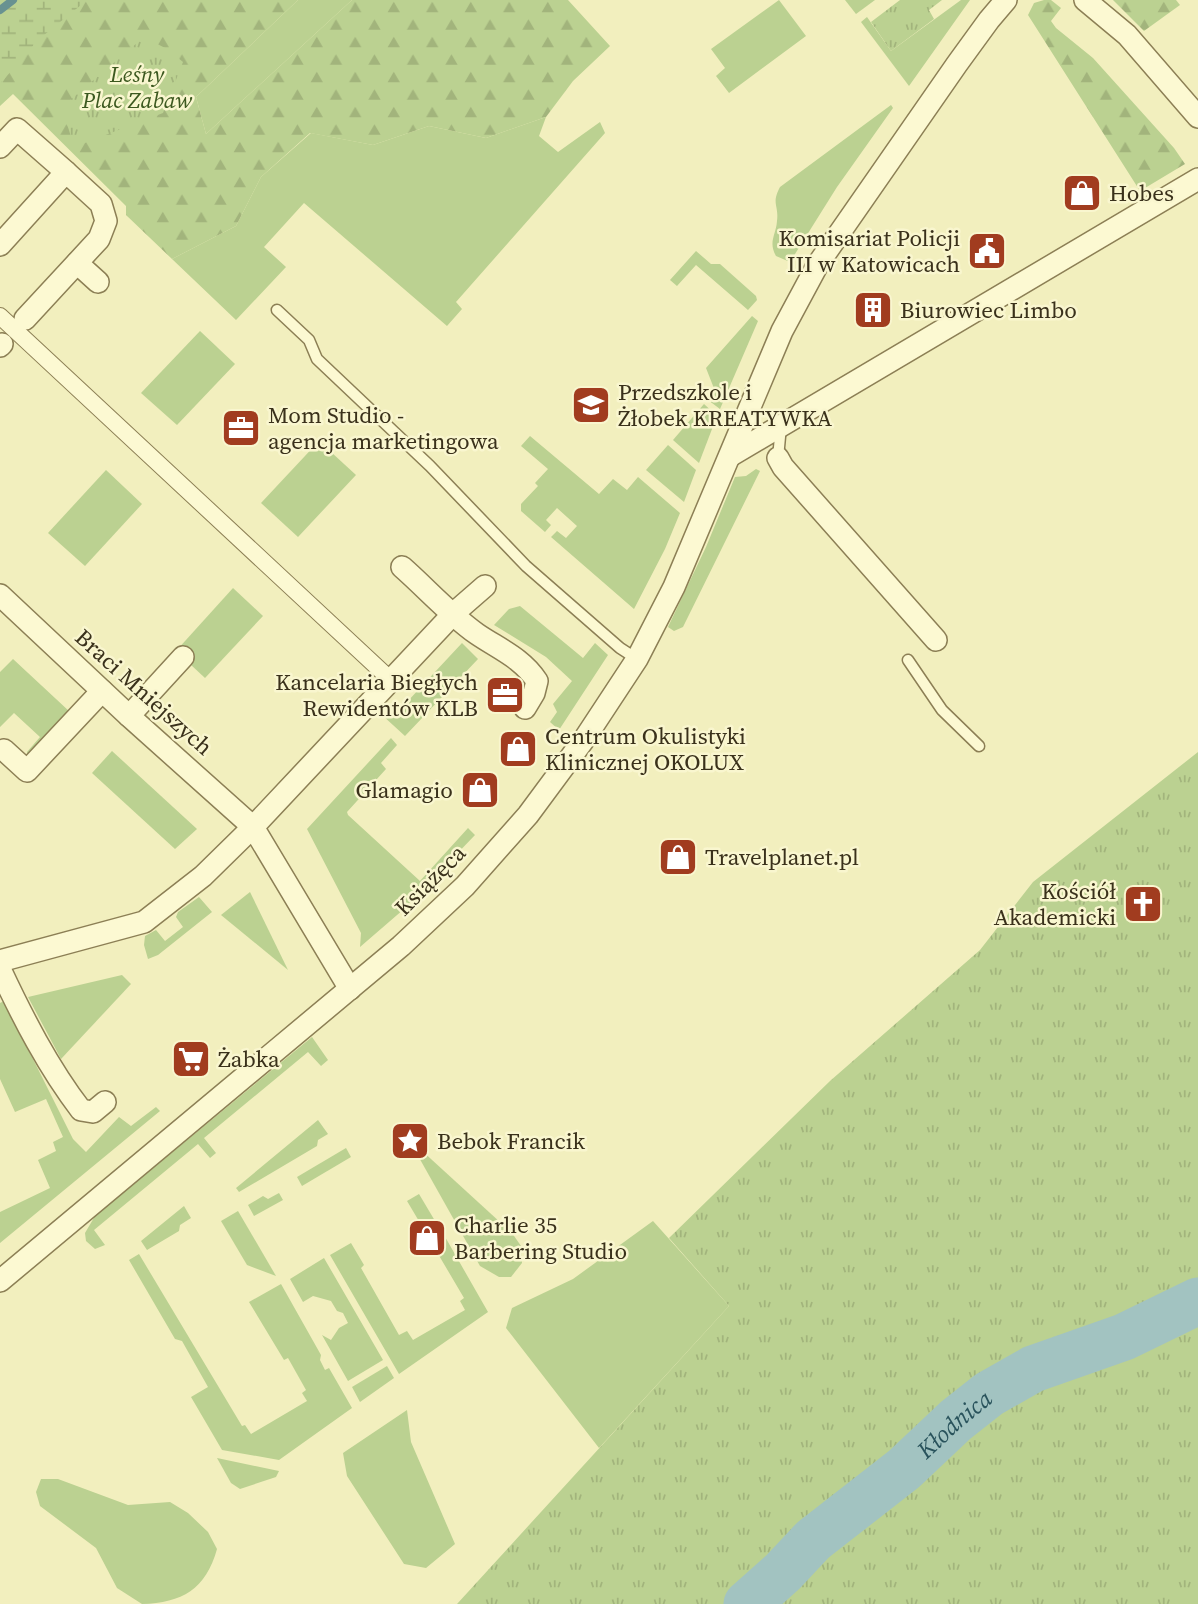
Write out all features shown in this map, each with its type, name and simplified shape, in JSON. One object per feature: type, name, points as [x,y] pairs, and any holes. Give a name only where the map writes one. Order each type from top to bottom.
[{"type":"street","name":"Książęca","points":[[0,1281],[401,946],[465,886],[528,815],[585,738],[637,659],[674,587],[782,331],[831,243],[978,34],[1006,0]]},
{"type":"street","points":[[1084,0],[1127,35],[1198,117]]},
{"type":"street","points":[[0,147],[17,129],[102,204],[106,221],[99,239],[25,318]]},
{"type":"street","points":[[0,245],[66,172]]},
{"type":"street","points":[[730,456],[1198,179]]},
{"type":"street","points":[[77,263],[98,282]]},
{"type":"street","points":[[0,316],[392,681]]},
{"type":"street","points":[[752,401],[781,425]]},
{"type":"street","points":[[779,458],[783,467],[936,640]]},
{"type":"street","points":[[402,567],[475,633],[521,661],[531,672],[537,681],[534,693],[525,708]]},
{"type":"street","points":[[0,961],[144,922],[203,876],[253,827],[454,613],[485,586]]},
{"type":"street","name":"Braci Mniejszych","points":[[0,595],[253,827],[350,989]]},
{"type":"street","points":[[129,716],[183,657]]},
{"type":"street","points":[[4,750],[27,771],[102,691]]},
{"type":"street","points":[[0,969],[22,1017],[73,1100],[81,1110],[93,1112],[105,1102]]},
{"type":"lane","points":[[277,310],[309,340],[317,359],[422,458],[526,566],[620,648],[637,659]]},
{"type":"lane","points":[[779,458],[781,425]]},
{"type":"lane","points":[[908,660],[942,710],[979,746]]},
{"type":"green space","points":[[0,0],[298,0],[196,97],[206,134],[352,0],[568,0],[610,46],[573,81],[546,117],[486,138],[429,126],[373,145],[310,133],[261,177],[236,226],[172,259],[126,215],[126,206],[13,94],[0,106]]},
{"type":"green space","points":[[0,0],[83,0],[81,5],[38,40],[0,84]]},
{"type":"green space","points":[[298,0],[352,0],[206,134],[196,97]]},
{"type":"green space","points":[[779,0],[806,36],[729,93],[716,76],[725,68],[711,49]]},
{"type":"green space","points":[[845,0],[875,0],[856,14]]},
{"type":"green space","points":[[900,0],[942,0],[929,10],[934,19],[891,51],[871,22]]},
{"type":"green space","points":[[961,0],[970,0],[909,86],[861,22],[867,17],[891,51]]},
{"type":"green space","points":[[1051,0],[1061,8],[1051,21],[1056,28],[1093,58],[1174,148],[1185,164],[1140,191],[1028,15],[1034,3]]},
{"type":"green space","points":[[1113,0],[1176,0],[1180,5],[1144,31]]},
{"type":"green space","name":"Leśny Plac Zabaw","points":[[144,37],[167,49],[183,62],[163,113],[74,147],[62,107]]},
{"type":"green space","points":[[891,105],[893,108],[837,187],[790,262],[776,256],[773,242],[777,221],[776,197],[780,187]]},
{"type":"green space","points":[[546,117],[539,136],[558,152],[600,122],[605,133],[456,302],[462,309],[447,326],[304,203],[264,247],[286,267],[236,320],[172,259],[236,226],[261,177],[311,133],[373,145],[429,126],[486,138]]},
{"type":"green space","points":[[696,251],[711,264],[720,264],[756,296],[757,300],[748,310],[696,265],[677,286],[670,280]]},
{"type":"green space","points":[[752,316],[758,321],[720,409],[708,400],[715,391],[706,368]]},
{"type":"green space","points":[[200,331],[235,364],[177,425],[141,393]]},
{"type":"green space","points":[[704,404],[717,416],[699,463],[673,440]]},
{"type":"green space","points":[[530,436],[599,494],[613,479],[627,490],[638,477],[680,513],[634,609],[551,537],[557,531],[566,538],[577,526],[557,508],[546,520],[551,525],[545,532],[521,511],[521,504],[538,486],[535,483],[548,469],[521,446]]},
{"type":"green space","points":[[319,441],[356,475],[298,537],[261,503]]},
{"type":"green space","points":[[668,445],[696,470],[684,502],[646,470]]},
{"type":"green space","points":[[756,469],[760,471],[683,627],[674,631],[668,627],[735,477],[746,476]]},
{"type":"green space","points":[[106,470],[142,504],[85,566],[48,533]]},
{"type":"green space","points":[[233,588],[263,616],[205,678],[176,651]]},
{"type":"green space","points":[[520,606],[583,658],[595,643],[608,655],[559,730],[550,722],[557,712],[553,704],[572,681],[546,657],[494,625],[509,609]]},
{"type":"green space","points":[[462,643],[478,659],[405,736],[382,715],[393,717]]},
{"type":"green space","points":[[13,659],[70,712],[28,757],[27,752],[40,737],[14,713],[0,727],[0,672]]},
{"type":"green space","points":[[391,738],[397,745],[381,763],[386,769],[347,812],[348,815],[420,881],[468,828],[475,835],[404,909],[360,947],[361,933],[307,829]]},
{"type":"green space","points":[[112,751],[197,829],[175,849],[92,773]]},
{"type":"green space","points":[[1198,752],[1198,1604],[457,1604],[729,1306],[669,1238],[830,1081],[980,950],[1033,882]]},
{"type":"green space","points":[[250,892],[288,970],[221,915]]},
{"type":"green space","points":[[199,897],[212,912],[158,955],[148,959],[144,945],[145,936],[156,930],[165,941],[183,927],[176,917],[178,912]]},
{"type":"green space","points":[[122,975],[131,984],[61,1059],[28,997]]},
{"type":"green space","points":[[4,1001],[73,1139],[86,1152],[119,1117],[131,1126],[156,1107],[160,1111],[0,1243],[0,1212],[50,1188],[38,1160],[56,1151],[53,1142],[63,1137],[46,1099],[15,1112],[0,1079],[0,1003]]},
{"type":"green space","points":[[312,1037],[328,1060],[321,1066],[308,1052],[204,1138],[216,1153],[210,1158],[198,1144],[94,1230],[105,1245],[95,1249],[86,1241],[85,1233],[95,1216]]},
{"type":"green space","points":[[318,1120],[328,1134],[318,1140],[317,1146],[239,1192],[236,1188]]},
{"type":"green space","points":[[408,1138],[512,1233],[521,1246],[522,1263],[511,1277],[499,1277],[480,1266]]},
{"type":"green space","points":[[346,1148],[351,1157],[302,1186],[297,1177]]},
{"type":"green space","points":[[279,1193],[283,1200],[254,1216],[248,1205],[263,1196],[268,1199]]},
{"type":"green space","points":[[419,1194],[438,1226],[426,1233],[407,1201]]},
{"type":"green space","points":[[184,1206],[191,1218],[180,1225],[179,1231],[147,1250],[141,1241]]},
{"type":"green space","points":[[238,1211],[276,1276],[247,1265],[221,1221]]},
{"type":"green space","points":[[653,1221],[729,1306],[599,1448],[506,1328],[512,1308],[573,1279]]},
{"type":"green space","points":[[444,1235],[488,1312],[399,1374],[330,1255],[351,1243],[364,1265],[361,1268],[399,1335],[407,1331],[413,1340],[465,1310],[460,1301],[464,1298],[431,1242]]},
{"type":"green space","points":[[139,1254],[242,1426],[245,1425],[251,1434],[307,1401],[302,1393],[306,1390],[288,1358],[284,1360],[249,1302],[281,1284],[321,1355],[320,1360],[325,1370],[329,1368],[352,1408],[279,1460],[222,1450],[191,1397],[208,1387],[182,1341],[175,1339],[129,1260]]},
{"type":"green space","points":[[324,1258],[383,1360],[348,1381],[322,1335],[331,1340],[339,1328],[348,1323],[343,1313],[337,1311],[331,1301],[313,1296],[303,1302],[290,1279]]},
{"type":"green space","points":[[387,1366],[394,1378],[360,1402],[352,1387]]},
{"type":"green space","points":[[407,1410],[411,1442],[455,1544],[426,1568],[404,1564],[347,1476],[343,1453]]},
{"type":"green space","points":[[217,1458],[279,1471],[276,1477],[240,1489],[231,1483]]},
{"type":"green space","points":[[41,1479],[58,1479],[128,1505],[170,1502],[188,1513],[208,1532],[217,1549],[212,1563],[199,1584],[180,1597],[142,1604],[117,1588],[96,1548],[40,1506],[36,1492]]},
{"type":"waterway","points":[[0,10],[13,0]]},
{"type":"waterway","name":"Kłodnica","points":[[747,1604],[813,1540],[904,1469],[956,1420],[989,1394],[1033,1369],[1124,1337],[1198,1301]]},
{"type":"place","name":"Hobes","points":[[1082,193]]},
{"type":"place","name":"Komisariat Policji III w Katowicach","points":[[987,251]]},
{"type":"place","name":"Biurowiec Limbo","points":[[873,310]]},
{"type":"place","name":"Przedszkole i Żłobek KREATYWKA","points":[[591,405]]},
{"type":"place","name":"Mom Studio - agencja marketingowa","points":[[241,428]]},
{"type":"place","name":"Kancelaria Biegłych Rewidentów KLB","points":[[505,695]]},
{"type":"place","name":"Centrum Okulistyki Klinicznej OKOLUX","points":[[518,749]]},
{"type":"place","name":"Glamagio","points":[[480,790]]},
{"type":"place","name":"Travelplanet.pl","points":[[678,857]]},
{"type":"place","name":"Kościół Akademicki","points":[[1143,904]]},
{"type":"place","name":"Żabka","points":[[191,1059]]},
{"type":"place","name":"Bebok Francik","points":[[410,1141]]},
{"type":"place","name":"Charlie 35 Barbering Studio","points":[[427,1238]]}]
